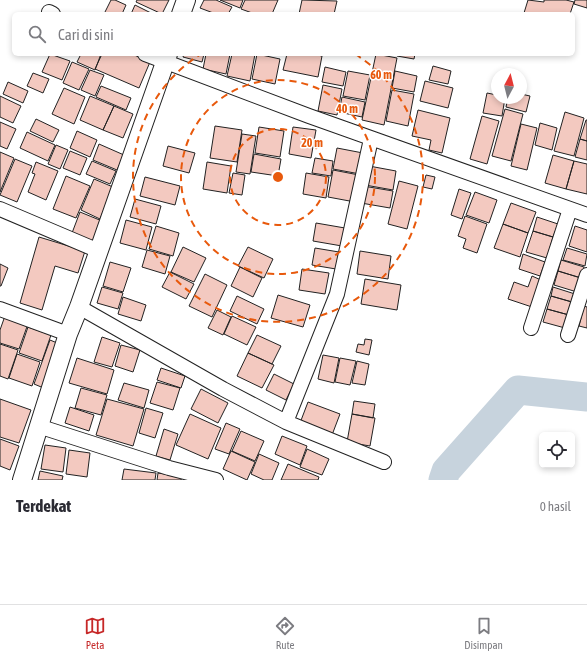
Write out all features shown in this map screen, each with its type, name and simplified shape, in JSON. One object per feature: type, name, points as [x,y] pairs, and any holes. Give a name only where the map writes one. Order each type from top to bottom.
[{"type":"street","points":[[182,12],[186,0]]},
{"type":"street","points":[[156,56],[166,58],[371,139],[587,215]]},
{"type":"street","points":[[22,480],[68,334],[80,307],[166,58]]},
{"type":"street","points":[[286,422],[337,294],[371,139]]},
{"type":"street","points":[[0,209],[99,251]]},
{"type":"street","points":[[531,328],[570,209]]},
{"type":"street","points":[[568,335],[587,275]]},
{"type":"street","points":[[80,307],[223,389],[286,422],[384,462]]},
{"type":"street","points":[[0,309],[68,334]]},
{"type":"street","points":[[38,426],[169,468],[216,480]]},
{"type":"building","points":[[111,0],[115,0],[126,5],[123,12],[105,12]]},
{"type":"building","points":[[137,0],[169,0],[163,12],[158,12],[136,2]]},
{"type":"building","points":[[204,0],[216,0],[232,7],[229,12],[211,12],[200,8]]},
{"type":"building","points":[[220,0],[243,0],[240,8]]},
{"type":"building","points":[[245,0],[278,0],[273,12],[249,12],[241,9]]},
{"type":"building","points":[[302,0],[337,1],[334,12],[299,12]]},
{"type":"building","points":[[528,0],[544,2],[544,0],[566,0],[574,2],[571,12],[524,12]]},
{"type":"building","points":[[575,0],[587,0],[587,8],[574,4]]},
{"type":"building","points":[[135,5],[149,12],[132,12]]},
{"type":"building","points":[[49,56],[56,56],[70,61],[62,80],[42,72]]},
{"type":"building","points":[[80,56],[100,56],[95,70],[77,62]]},
{"type":"building","points":[[101,56],[136,56],[150,62],[139,88],[95,69]]},
{"type":"building","points":[[183,56],[204,56],[202,62]]},
{"type":"building","points":[[206,56],[230,56],[226,74],[203,69]]},
{"type":"building","points":[[232,56],[255,56],[250,81],[227,76]]},
{"type":"building","points":[[257,56],[266,56],[280,59],[275,84],[252,79]]},
{"type":"building","points":[[286,56],[322,56],[318,77],[283,70]]},
{"type":"building","points":[[376,56],[397,58],[384,125],[362,120]]},
{"type":"building","points":[[397,56],[415,56],[414,59]]},
{"type":"building","points":[[72,62],[89,69],[79,90],[63,83]]},
{"type":"building","points":[[433,66],[451,71],[448,84],[429,80]]},
{"type":"building","points":[[325,67],[346,72],[343,86],[322,82]]},
{"type":"building","points":[[90,70],[104,75],[95,96],[81,90]]},
{"type":"building","points":[[348,71],[370,75],[365,100],[343,96]]},
{"type":"building","points":[[395,71],[417,76],[414,92],[392,88]]},
{"type":"building","points":[[33,73],[49,79],[43,93],[27,86]]},
{"type":"building","points":[[425,81],[453,88],[448,108],[420,101]]},
{"type":"building","points":[[8,82],[28,91],[23,103],[3,94]]},
{"type":"building","points":[[323,85],[342,89],[337,115],[318,111]]},
{"type":"building","points":[[101,86],[131,98],[126,110],[96,97]]},
{"type":"building","points":[[64,88],[85,97],[74,124],[52,114]]},
{"type":"building","points":[[392,90],[414,94],[408,126],[386,121]]},
{"type":"building","points":[[487,93],[491,94],[491,104],[504,104],[502,116],[483,113]]},
{"type":"building","points":[[527,95],[530,96],[526,112],[506,107],[507,104],[527,104]]},
{"type":"building","points":[[0,96],[21,106],[13,123],[0,117]]},
{"type":"building","points":[[90,96],[114,106],[103,130],[80,120]]},
{"type":"building","points":[[342,97],[365,102],[362,117],[339,112]]},
{"type":"building","points":[[114,106],[133,114],[123,138],[103,130]]},
{"type":"building","points":[[505,109],[523,114],[511,161],[492,156]]},
{"type":"building","points":[[418,110],[450,118],[442,153],[429,150],[431,140],[412,136]]},
{"type":"building","points":[[565,112],[584,118],[574,156],[554,151]]},
{"type":"building","points":[[482,116],[499,121],[487,164],[470,159]]},
{"type":"building","points":[[36,119],[59,130],[53,142],[30,131]]},
{"type":"building","points":[[587,120],[587,141],[580,139]]},
{"type":"building","points":[[0,122],[16,129],[7,149],[0,146]]},
{"type":"building","points":[[540,123],[557,128],[552,150],[535,145]]},
{"type":"building","points":[[521,124],[537,128],[527,170],[511,166]]},
{"type":"building","points":[[215,126],[242,130],[237,162],[210,158]]},
{"type":"building","points":[[259,127],[284,131],[280,157],[255,153]]},
{"type":"building","points":[[293,127],[316,130],[311,158],[289,154]]},
{"type":"building","points":[[77,131],[97,140],[90,157],[70,148]]},
{"type":"building","points":[[27,132],[55,145],[48,161],[20,148]]},
{"type":"building","points":[[242,134],[256,136],[250,174],[236,172]]},
{"type":"building","points":[[580,139],[587,141],[587,160],[575,157]]},
{"type":"building","points":[[99,144],[124,155],[117,170],[93,160]]},
{"type":"building","points":[[56,145],[68,150],[60,169],[48,164]]},
{"type":"building","points":[[168,146],[195,153],[189,173],[163,166]]},
{"type":"building","points":[[337,148],[363,153],[360,174],[333,169]]},
{"type":"building","points":[[70,151],[87,158],[80,175],[63,168]]},
{"type":"building","points":[[0,152],[14,158],[0,192]]},
{"type":"building","points":[[254,154],[281,159],[278,176],[251,172]]},
{"type":"building","points":[[553,155],[574,161],[566,189],[545,183]]},
{"type":"building","points":[[315,158],[333,161],[331,176],[312,173]]},
{"type":"building","points":[[15,159],[32,166],[17,202],[0,195]]},
{"type":"building","points":[[92,161],[116,171],[110,184],[86,174]]},
{"type":"building","points":[[574,161],[587,164],[587,194],[566,189]]},
{"type":"building","points":[[36,162],[58,171],[46,200],[28,192],[35,174],[32,173]]},
{"type":"building","points":[[207,162],[231,166],[227,193],[203,189]]},
{"type":"building","points":[[369,166],[396,171],[393,190],[365,185]]},
{"type":"building","points":[[333,170],[359,175],[355,202],[328,197]]},
{"type":"building","points":[[233,173],[245,175],[242,195],[229,193]]},
{"type":"building","points":[[306,173],[329,177],[326,198],[303,194]]},
{"type":"building","points":[[426,175],[435,177],[432,189],[423,187]]},
{"type":"building","points":[[66,176],[90,186],[76,218],[53,209]]},
{"type":"building","points":[[145,177],[180,186],[175,205],[140,196]]},
{"type":"building","points":[[94,179],[113,187],[100,219],[81,210]]},
{"type":"building","points":[[399,181],[418,186],[407,229],[388,224]]},
{"type":"building","points":[[363,186],[393,191],[390,208],[361,203]]},
{"type":"building","points":[[459,189],[471,193],[462,219],[451,215]]},
{"type":"building","points":[[475,192],[497,200],[489,223],[466,215]]},
{"type":"building","points":[[135,199],[161,206],[156,224],[130,217]]},
{"type":"building","points":[[511,203],[536,212],[528,233],[503,224]]},
{"type":"building","points":[[80,212],[102,221],[93,241],[72,233]]},
{"type":"building","points":[[465,216],[487,224],[477,253],[463,248],[466,239],[458,236]]},
{"type":"building","points":[[537,217],[558,224],[553,237],[533,231]]},
{"type":"building","points":[[126,220],[152,227],[146,250],[120,243]]},
{"type":"building","points":[[316,223],[345,228],[342,246],[313,241]]},
{"type":"building","points":[[503,224],[528,233],[520,257],[494,248]]},
{"type":"building","points":[[156,226],[179,233],[173,256],[149,249]]},
{"type":"building","points":[[575,226],[587,230],[587,252],[569,246]]},
{"type":"building","points":[[533,231],[553,237],[547,258],[526,252]]},
{"type":"building","points":[[39,237],[85,251],[78,273],[55,266],[42,310],[20,303]]},
{"type":"building","points":[[183,247],[206,258],[194,282],[171,272]]},
{"type":"building","points":[[248,247],[273,259],[264,278],[238,266]]},
{"type":"building","points":[[315,248],[339,252],[336,269],[312,265]]},
{"type":"building","points":[[567,248],[587,254],[585,266],[563,260]]},
{"type":"building","points":[[147,250],[170,256],[165,274],[142,267]]},
{"type":"building","points":[[360,251],[391,256],[388,279],[357,274]]},
{"type":"building","points":[[523,254],[545,262],[540,276],[519,269]]},
{"type":"building","points":[[561,260],[584,267],[581,278],[558,271]]},
{"type":"building","points":[[110,262],[131,268],[123,292],[103,286]]},
{"type":"building","points":[[0,264],[8,268],[1,286],[0,286]]},
{"type":"building","points":[[240,267],[262,278],[253,297],[231,286]]},
{"type":"building","points":[[302,269],[329,273],[325,294],[299,290]]},
{"type":"building","points":[[558,271],[581,278],[577,292],[554,285]]},
{"type":"building","points":[[170,272],[194,284],[186,299],[162,287]]},
{"type":"building","points":[[205,274],[227,285],[212,317],[189,306]]},
{"type":"building","points":[[532,276],[541,280],[532,307],[508,299],[514,282],[528,287]]},
{"type":"building","points":[[365,279],[401,285],[397,310],[361,304]]},
{"type":"building","points":[[102,287],[123,293],[118,309],[97,303]]},
{"type":"building","points":[[553,287],[575,294],[572,302],[551,296]]},
{"type":"building","points":[[278,295],[310,305],[303,327],[271,318]]},
{"type":"building","points":[[237,296],[264,309],[257,324],[230,311]]},
{"type":"building","points":[[551,296],[572,302],[569,315],[547,309]]},
{"type":"building","points":[[123,297],[146,305],[141,321],[118,314]]},
{"type":"building","points":[[584,306],[587,307],[587,328],[579,326]]},
{"type":"building","points":[[547,309],[569,315],[565,328],[543,322]]},
{"type":"building","points":[[217,310],[231,317],[223,335],[208,328]]},
{"type":"building","points":[[6,313],[29,321],[19,349],[0,343],[0,330]]},
{"type":"building","points":[[232,316],[256,327],[247,345],[224,334]]},
{"type":"building","points":[[28,327],[51,335],[42,361],[19,353]]},
{"type":"building","points":[[257,335],[281,346],[272,364],[248,353]]},
{"type":"building","points":[[102,337],[120,343],[112,367],[94,362]]},
{"type":"building","points":[[365,339],[372,340],[369,355],[356,352],[358,344],[364,345]]},
{"type":"building","points":[[50,340],[62,345],[46,389],[34,384]]},
{"type":"building","points":[[0,344],[18,350],[8,379],[0,376]]},
{"type":"building","points":[[121,345],[140,350],[133,372],[115,366]]},
{"type":"building","points":[[248,353],[274,365],[262,388],[237,376]]},
{"type":"building","points":[[17,354],[40,362],[32,386],[9,378]]},
{"type":"building","points":[[323,355],[339,358],[334,383],[318,379]]},
{"type":"building","points":[[77,358],[114,370],[107,394],[69,383]]},
{"type":"building","points":[[340,358],[356,361],[350,385],[335,382]]},
{"type":"building","points":[[357,361],[369,364],[365,385],[352,383]]},
{"type":"building","points":[[161,368],[185,376],[181,388],[157,380]]},
{"type":"building","points":[[274,374],[294,384],[286,400],[266,390]]},
{"type":"building","points":[[157,382],[180,388],[173,410],[150,403]]},
{"type":"building","points":[[124,383],[149,390],[144,408],[118,400]]},
{"type":"building","points":[[81,388],[107,395],[101,415],[75,408]]},
{"type":"building","points":[[201,389],[228,403],[218,423],[191,409]]},
{"type":"building","points":[[0,399],[31,410],[19,443],[0,437]]},
{"type":"building","points":[[107,399],[144,409],[133,446],[96,435]]},
{"type":"building","points":[[354,401],[375,404],[373,418],[352,414]]},
{"type":"building","points":[[308,402],[340,414],[332,435],[300,423]]},
{"type":"building","points":[[70,407],[94,415],[89,431],[65,423]]},
{"type":"building","points":[[146,408],[163,413],[155,438],[139,433]]},
{"type":"building","points":[[190,414],[221,428],[208,459],[176,445]]},
{"type":"building","points":[[352,414],[375,418],[370,446],[347,442]]},
{"type":"building","points":[[226,423],[240,429],[229,454],[215,449]]},
{"type":"building","points":[[164,429],[178,434],[170,460],[156,456]]},
{"type":"building","points":[[241,431],[264,441],[255,461],[232,451]]},
{"type":"building","points":[[282,436],[307,446],[300,465],[275,454]]},
{"type":"building","points":[[0,439],[19,446],[10,470],[0,466]]},
{"type":"building","points":[[45,445],[66,448],[63,472],[41,469]]},
{"type":"building","points":[[307,449],[329,459],[322,475],[300,467]]},
{"type":"building","points":[[69,450],[90,453],[87,477],[66,474]]},
{"type":"building","points":[[231,451],[255,462],[247,480],[223,469]]},
{"type":"building","points":[[259,454],[279,463],[272,480],[264,480],[251,474]]},
{"type":"building","points":[[288,464],[319,477],[318,480],[281,480]]},
{"type":"building","points":[[124,469],[156,473],[155,480],[122,480]]},
{"type":"building","points":[[40,471],[63,476],[62,480],[38,480]]},
{"type":"building","points":[[158,473],[182,477],[181,480],[157,480]]},
{"type":"waterway","points":[[443,480],[446,471],[518,390],[587,397]]}]
